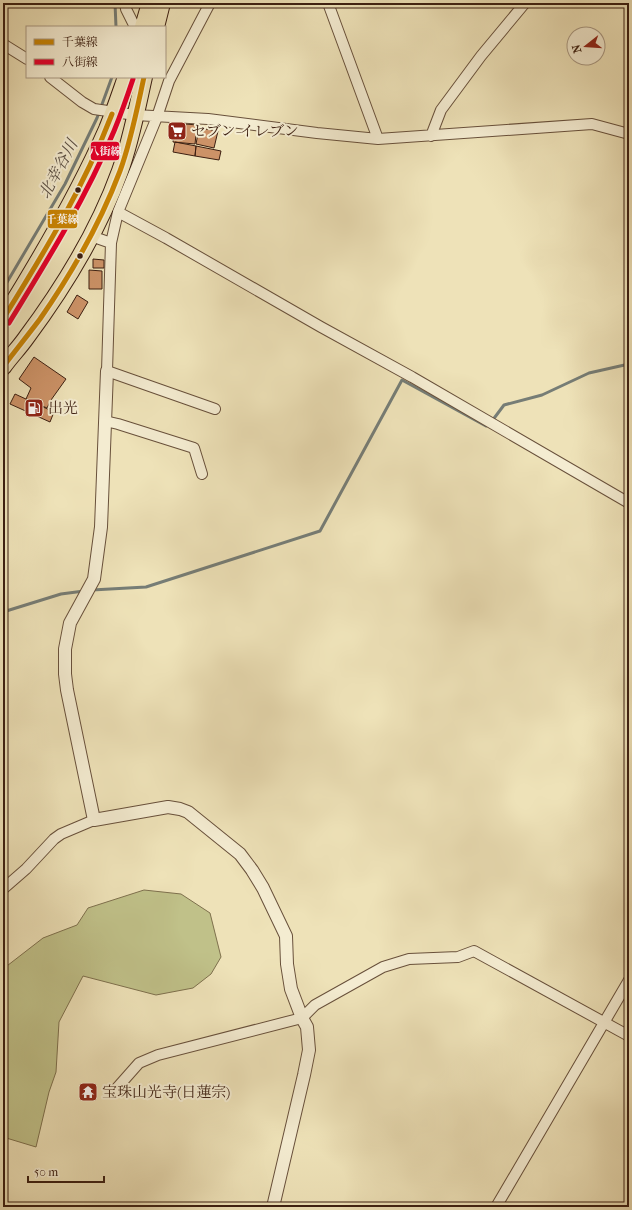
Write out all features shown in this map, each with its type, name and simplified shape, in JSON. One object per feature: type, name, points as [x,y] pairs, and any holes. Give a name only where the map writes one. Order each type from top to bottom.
[{"type":"highway","points":[[142,26],[150,3]]},
{"type":"highway","points":[[156,26],[162,3]]},
{"type":"highway","points":[[3,319],[40,260],[81,184],[107,128],[126,78]]},
{"type":"highway","points":[[5,361],[25,340],[65,283],[91,236],[120,171],[144,78]]},
{"type":"street","points":[[125,3],[134,26]]},
{"type":"street","points":[[94,820],[67,690],[65,661],[66,638],[70,623],[94,579],[101,527],[112,243],[118,212],[157,117],[169,80],[210,3]]},
{"type":"street","points":[[328,3],[378,139]]},
{"type":"street","points":[[431,136],[441,110],[481,56],[525,3]]},
{"type":"street","points":[[3,44],[26,59]]},
{"type":"street","points":[[51,78],[82,102],[94,109],[157,117],[208,119],[378,139],[592,124],[629,134]]},
{"type":"street","points":[[118,212],[412,377],[629,503]]},
{"type":"street","points":[[91,236],[112,243]]},
{"type":"street","points":[[107,371],[215,409]]},
{"type":"street","points":[[105,421],[194,448],[202,474]]},
{"type":"street","points":[[3,889],[26,869],[54,839],[61,834],[94,820],[156,808],[168,807],[188,812],[240,854],[263,888],[286,936],[287,964],[291,989],[307,1027],[309,1050],[273,1207]]},
{"type":"street","points":[[116,1089],[139,1063],[158,1055],[302,1018],[315,1005],[383,967],[409,959],[458,957],[474,951],[629,1036]]},
{"type":"street","points":[[496,1207],[629,980]]},
{"type":"green space","points":[[144,890],[181,894],[210,913],[221,957],[211,974],[193,988],[156,995],[83,976],[59,1022],[56,1072],[49,1092],[36,1147],[3,1137],[3,969],[43,938],[77,925],[88,908]]},
{"type":"building","points":[[175,123],[197,125],[195,144],[173,142]]},
{"type":"building","points":[[199,128],[218,131],[214,148],[196,144]]},
{"type":"building","points":[[175,142],[196,146],[195,156],[173,152]]},
{"type":"building","points":[[196,146],[221,151],[219,160],[195,156]]},
{"type":"building","points":[[93,259],[104,260],[104,268],[93,268]]},
{"type":"building","points":[[89,270],[102,271],[102,289],[89,289]]},
{"type":"building","points":[[77,295],[88,302],[78,319],[67,312]]},
{"type":"building","points":[[34,357],[66,379],[47,408],[26,399],[31,388],[19,379]]},
{"type":"building","points":[[15,394],[54,412],[50,422],[10,404]]},
{"type":"waterway","name":"北幸谷川","points":[[115,3],[116,26]]},
{"type":"waterway","name":"北幸谷川","points":[[3,289],[65,184],[97,118],[112,78]]},
{"type":"waterway","points":[[492,421],[504,405],[542,395],[589,373],[629,364]]},
{"type":"waterway","points":[[92,590],[146,587],[320,531],[402,380],[486,426]]},
{"type":"waterway","points":[[3,612],[61,594],[84,591]]},
{"type":"transit line","name":"千葉線","points":[[3,367],[40,319],[63,284],[104,210],[120,171],[134,125],[144,78]]},
{"type":"transit line","name":"八街線","points":[[9,323],[52,253],[91,181],[114,131],[133,79]]},
{"type":"transit line","name":"千葉線","points":[[3,319],[76,194],[112,114]]},
{"type":"place","name":"セブン-イレブン","points":[[177,131]]},
{"type":"place","name":"出光","points":[[34,408]]},
{"type":"place","name":"宝珠山光寺(日蓮宗)","points":[[88,1092]]}]
